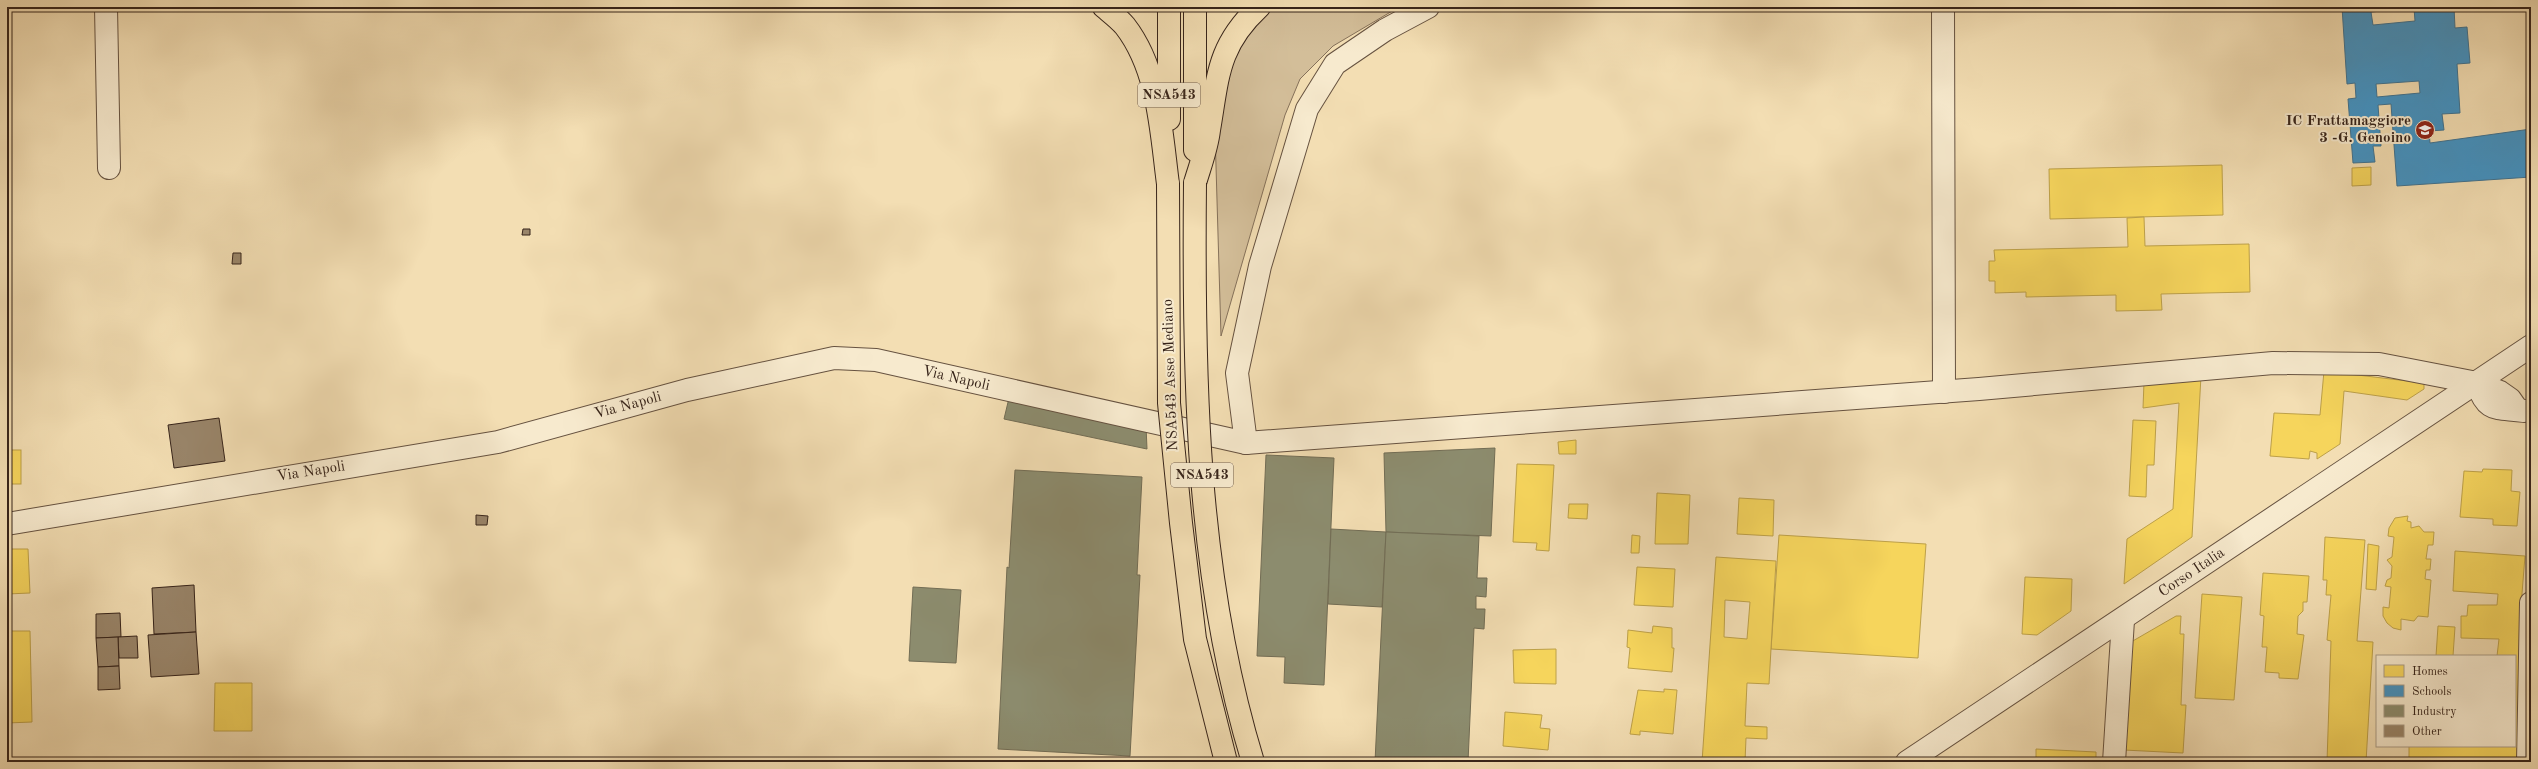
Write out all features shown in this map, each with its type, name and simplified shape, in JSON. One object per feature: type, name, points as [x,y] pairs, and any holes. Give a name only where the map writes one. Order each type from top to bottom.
[{"type":"highway","points":[[1104,7],[1124,25],[1143,56],[1156,100],[1168,184]]},
{"type":"highway","name":"NSA543 Asse Mediano","points":[[1169,7],[1169,403],[1181,524],[1195,639],[1226,762]]},
{"type":"highway","name":"NSA543 Asse Mediano","points":[[1195,7],[1194,304],[1197,405],[1206,522],[1222,637],[1253,762]]},
{"type":"highway","points":[[1195,183],[1209,132],[1215,85],[1225,54],[1241,24],[1259,7]]},
{"type":"street","points":[[106,7],[109,168]]},
{"type":"street","points":[[1246,443],[1237,373],[1260,266],[1307,109],[1335,64],[1385,30],[1428,7]]},
{"type":"street","points":[[1943,7],[1944,392]]},
{"type":"street","name":"Corso Italia","points":[[1907,762],[2123,620],[2531,346]]},
{"type":"street","name":"Via Napoli","points":[[7,524],[498,442],[687,390],[834,358],[876,360],[1246,443],[1944,392],[2273,363],[2378,364],[2477,383]]},
{"type":"street","points":[[2477,383],[2481,398],[2488,405],[2502,411],[2524,410]]},
{"type":"street","points":[[2528,762],[2531,603]]},
{"type":"street","points":[[2114,762],[2123,620]]},
{"type":"shaded area","points":[[1270,7],[1399,7],[1333,46],[1300,79],[1285,115],[1221,336],[1215,132],[1226,72],[1245,31]]},
{"type":"building: Homes","points":[[2222,165],[2223,215],[2050,219],[2049,169]]},
{"type":"building: Homes","points":[[2371,167],[2371,185],[2352,186],[2352,168]]},
{"type":"building: Homes","points":[[2144,217],[2145,246],[2249,244],[2250,292],[2161,294],[2162,310],[2116,311],[2116,295],[2026,297],[2026,292],[1995,293],[1995,281],[1989,281],[1989,261],[1995,261],[1994,250],[2128,247],[2127,218]]},
{"type":"building: Homes","points":[[2324,371],[2424,383],[2424,389],[2407,400],[2344,391],[2340,444],[2317,459],[2317,453],[2310,451],[2309,459],[2270,456],[2274,413],[2320,415]]},
{"type":"building: Homes","points":[[2201,376],[2192,537],[2124,584],[2127,539],[2173,509],[2179,403],[2143,408],[2144,382]]},
{"type":"building: Homes","points":[[2133,420],[2156,421],[2154,465],[2147,465],[2146,497],[2129,496]]},
{"type":"building: Homes","points":[[1576,440],[1576,454],[1559,454],[1558,442]]},
{"type":"building: Homes","points":[[7,450],[21,450],[21,484],[7,484]]},
{"type":"building: Homes","points":[[1517,464],[1554,465],[1549,551],[1536,550],[1537,543],[1513,542]]},
{"type":"building: Homes","points":[[2483,469],[2512,470],[2511,491],[2520,492],[2517,526],[2493,525],[2493,519],[2460,517],[2464,471],[2482,472]]},
{"type":"building: Homes","points":[[1657,493],[1690,495],[1688,544],[1655,544]]},
{"type":"building: Homes","points":[[1739,498],[1774,500],[1773,536],[1737,534]]},
{"type":"building: Homes","points":[[1569,504],[1588,504],[1587,519],[1568,518]]},
{"type":"building: Homes","points":[[2408,516],[2407,521],[2411,522],[2411,528],[2419,526],[2424,532],[2434,532],[2433,545],[2428,545],[2426,559],[2431,559],[2430,570],[2426,570],[2425,579],[2431,580],[2428,617],[2418,616],[2414,621],[2401,619],[2401,630],[2393,628],[2387,623],[2383,616],[2383,607],[2389,608],[2391,587],[2385,586],[2387,580],[2391,578],[2392,566],[2387,560],[2392,557],[2394,537],[2388,536],[2389,528],[2395,518]]},
{"type":"building: Homes","points":[[1632,535],[1640,536],[1639,553],[1631,553]]},
{"type":"building: Homes","points":[[1779,535],[1926,544],[1918,658],[1771,649]]},
{"type":"building: Homes","points":[[2325,537],[2365,540],[2357,641],[2373,642],[2366,762],[2327,762],[2331,641],[2327,640],[2331,595],[2326,595],[2327,580],[2323,580]]},
{"type":"building: Homes","points":[[2368,544],[2379,546],[2376,590],[2366,589]]},
{"type":"building: Homes","points":[[7,549],[28,549],[30,593],[7,594]]},
{"type":"building: Homes","points":[[2455,551],[2525,556],[2521,606],[2523,762],[2409,762],[2409,747],[2516,747],[2516,655],[2497,655],[2499,639],[2461,638],[2461,616],[2467,616],[2468,605],[2497,605],[2498,594],[2453,591]]},
{"type":"building: Homes","points":[[1716,557],[1776,561],[1769,684],[1747,683],[1745,726],[1767,727],[1767,739],[1746,738],[1745,762],[1702,762]],"holes":[[[1725,600],[1750,602],[1747,639],[1724,637]]]},
{"type":"building: Homes","points":[[1637,567],[1675,569],[1673,607],[1634,605]]},
{"type":"building: Homes","points":[[2263,573],[2309,576],[2307,602],[2303,602],[2303,611],[2298,616],[2297,634],[2304,635],[2298,679],[2279,678],[2279,673],[2265,672],[2267,647],[2262,647],[2264,616],[2260,615]]},
{"type":"building: Homes","points":[[2025,577],[2072,579],[2071,611],[2037,635],[2022,634]]},
{"type":"building: Homes","points":[[2202,594],[2242,597],[2234,700],[2195,698]]},
{"type":"building: Homes","points":[[2176,616],[2181,616],[2180,634],[2184,634],[2181,705],[2186,705],[2183,753],[2124,750],[2131,642]]},
{"type":"building: Homes","points":[[1653,626],[1672,628],[1672,648],[1674,648],[1672,672],[1628,668],[1630,648],[1627,647],[1628,630],[1652,633]]},
{"type":"building: Homes","points":[[2438,626],[2455,627],[2453,655],[2436,655]]},
{"type":"building: Homes","points":[[7,631],[30,631],[32,722],[7,723]]},
{"type":"building: Homes","points":[[1556,649],[1556,684],[1514,683],[1513,650]]},
{"type":"building: Homes","points":[[215,683],[252,683],[252,731],[214,731]]},
{"type":"building: Homes","points":[[1664,689],[1677,690],[1673,734],[1640,731],[1640,735],[1630,734],[1638,690],[1664,692]]},
{"type":"building: Homes","points":[[1505,712],[1542,715],[1540,728],[1550,729],[1548,750],[1503,746]]},
{"type":"building: Homes","points":[[2036,749],[2096,752],[2096,762],[2036,762]]},
{"type":"building: Schools","points":[[2342,7],[2454,7],[2455,28],[2467,27],[2470,63],[2457,64],[2460,113],[2442,114],[2444,130],[2429,131],[2430,143],[2531,129],[2531,177],[2397,186],[2391,104],[2378,105],[2381,146],[2373,146],[2375,162],[2353,163],[2348,99],[2356,98],[2355,83],[2347,84]],"holes":[[[2414,8],[2415,21],[2373,25],[2371,12]],[[2419,81],[2420,93],[2377,97],[2376,84]]]},
{"type":"building: Industry","points":[[1009,398],[1146,426],[1147,449],[1004,419]]},
{"type":"building: Industry","points":[[1495,448],[1491,536],[1386,532],[1384,453]]},
{"type":"building: Industry","points":[[1266,455],[1334,458],[1324,685],[1284,683],[1285,657],[1257,656]]},
{"type":"building: Industry","points":[[1015,470],[1142,477],[1137,575],[1140,575],[1130,756],[998,749],[1007,567],[1009,568]]},
{"type":"building: Industry","points":[[1331,529],[1386,532],[1382,607],[1328,604]]},
{"type":"building: Industry","points":[[1386,532],[1479,536],[1477,578],[1487,578],[1486,597],[1476,596],[1476,609],[1485,609],[1484,629],[1474,628],[1468,762],[1375,762]]},
{"type":"building: Industry","points":[[913,587],[961,590],[956,663],[909,661]]},
{"type":"building: Other","points":[[523,229],[530,229],[530,235],[522,235]]},
{"type":"building: Other","points":[[233,253],[241,253],[241,264],[232,264]]},
{"type":"building: Other","points":[[219,418],[225,461],[174,468],[168,425]]},
{"type":"building: Other","points":[[476,515],[488,516],[487,525],[476,525]]},
{"type":"building: Other","points":[[194,585],[196,632],[154,634],[152,588]]},
{"type":"building: Other","points":[[120,613],[121,637],[96,638],[96,614]]},
{"type":"building: Other","points":[[196,632],[199,674],[151,677],[148,635]]},
{"type":"building: Other","points":[[137,636],[138,658],[119,658],[118,637]]},
{"type":"building: Other","points":[[118,637],[119,666],[98,667],[96,638]]},
{"type":"building: Other","points":[[119,666],[120,689],[98,690],[98,667]]},
{"type":"place","name":"IC Frattamaggiore 3 -G. Genoino","points":[[2425,130]]}]
